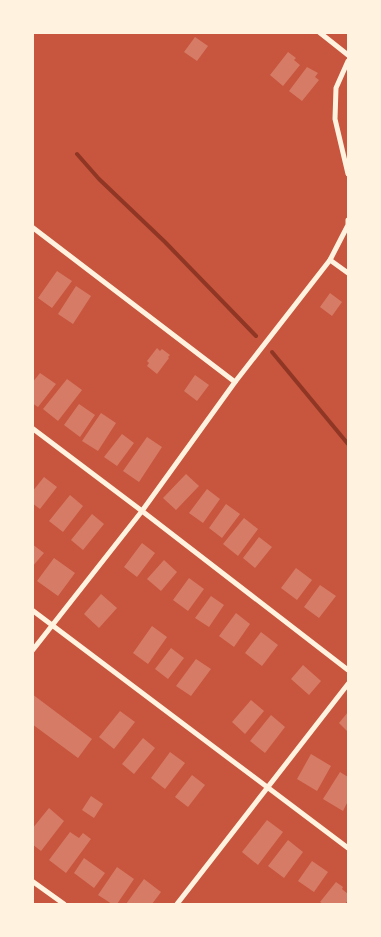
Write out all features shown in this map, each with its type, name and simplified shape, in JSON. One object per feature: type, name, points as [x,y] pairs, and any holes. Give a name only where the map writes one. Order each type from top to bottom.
[{"type":"street","points":[[319,32],[348,55]]},
{"type":"street","points":[[348,61],[336,88],[335,119],[348,174]]},
{"type":"street","points":[[32,651],[142,511],[235,382],[330,260],[348,225],[348,220]]},
{"type":"street","points":[[32,227],[235,382]]},
{"type":"street","points":[[330,260],[348,273]]},
{"type":"street","points":[[32,428],[348,670]]},
{"type":"street","points":[[32,610],[348,848]]},
{"type":"street","points":[[176,904],[348,684]]},
{"type":"street","points":[[32,881],[64,904]]},
{"type":"building","points":[[195,37],[208,46],[197,61],[184,52]]},
{"type":"building","points":[[288,52],[296,58],[294,60],[300,65],[283,86],[270,75]]},
{"type":"building","points":[[307,67],[318,73],[315,77],[319,80],[302,101],[289,91]]},
{"type":"building","points":[[57,271],[72,281],[52,308],[38,298]]},
{"type":"building","points":[[76,286],[91,296],[73,324],[58,314]]},
{"type":"building","points":[[330,293],[342,302],[332,316],[320,307]]},
{"type":"building","points":[[157,348],[170,355],[157,374],[147,366],[149,363],[147,361]]},
{"type":"building","points":[[40,373],[56,384],[38,407],[32,403],[32,383]]},
{"type":"building","points":[[195,375],[209,385],[197,401],[184,391]]},
{"type":"building","points":[[67,379],[82,390],[58,421],[43,409]]},
{"type":"building","points":[[79,404],[95,415],[80,437],[64,425]]},
{"type":"building","points":[[101,413],[116,423],[98,451],[82,441]]},
{"type":"building","points":[[122,434],[134,443],[117,466],[104,457]]},
{"type":"building","points":[[147,437],[162,447],[139,482],[123,471]]},
{"type":"building","points":[[186,474],[199,486],[176,510],[163,498]]},
{"type":"building","points":[[44,477],[57,487],[40,509],[32,503],[32,492]]},
{"type":"building","points":[[207,489],[220,499],[203,523],[189,513]]},
{"type":"building","points":[[70,495],[83,506],[63,532],[49,521]]},
{"type":"building","points":[[226,504],[240,514],[222,538],[209,528]]},
{"type":"building","points":[[92,514],[104,524],[83,550],[71,540]]},
{"type":"building","points":[[244,518],[258,529],[238,556],[223,544]]},
{"type":"building","points":[[259,537],[272,547],[255,568],[243,558]]},
{"type":"building","points":[[142,543],[155,553],[137,577],[124,567]]},
{"type":"building","points":[[32,544],[44,553],[32,567]]},
{"type":"building","points":[[54,558],[75,573],[58,596],[37,581]]},
{"type":"building","points":[[164,560],[177,572],[161,591],[147,579]]},
{"type":"building","points":[[296,568],[312,580],[297,600],[281,588]]},
{"type":"building","points":[[189,578],[204,589],[188,611],[173,600]]},
{"type":"building","points":[[320,585],[336,596],[319,618],[304,607]]},
{"type":"building","points":[[101,594],[117,608],[99,628],[84,614]]},
{"type":"building","points":[[211,596],[224,605],[209,627],[195,618]]},
{"type":"building","points":[[236,613],[250,624],[234,647],[219,636]]},
{"type":"building","points":[[152,626],[167,637],[148,664],[133,653]]},
{"type":"building","points":[[261,632],[278,645],[262,666],[245,653]]},
{"type":"building","points":[[171,648],[184,658],[168,679],[155,669]]},
{"type":"building","points":[[196,659],[211,669],[191,696],[176,686]]},
{"type":"building","points":[[303,665],[321,681],[309,695],[291,679]]},
{"type":"building","points":[[32,694],[92,739],[78,758],[32,724]]},
{"type":"building","points":[[251,700],[264,711],[245,734],[232,722]]},
{"type":"building","points":[[120,711],[135,722],[114,749],[99,737]]},
{"type":"building","points":[[348,712],[348,732],[339,723]]},
{"type":"building","points":[[271,715],[285,727],[265,753],[250,741]]},
{"type":"building","points":[[143,738],[155,748],[134,774],[122,764]]},
{"type":"building","points":[[170,752],[185,763],[165,789],[151,778]]},
{"type":"building","points":[[311,754],[331,766],[317,791],[297,779]]},
{"type":"building","points":[[340,772],[348,777],[348,801],[343,811],[323,799]]},
{"type":"building","points":[[192,775],[205,785],[188,807],[175,797]]},
{"type":"building","points":[[91,796],[103,804],[94,818],[82,810]]},
{"type":"building","points":[[49,808],[64,821],[41,851],[32,844],[32,829]]},
{"type":"building","points":[[267,820],[283,832],[258,865],[242,852]]},
{"type":"building","points":[[70,832],[79,838],[83,833],[91,839],[66,873],[49,860]]},
{"type":"building","points":[[288,840],[303,852],[284,878],[268,866]]},
{"type":"building","points":[[84,858],[105,873],[94,888],[74,873]]},
{"type":"building","points":[[312,861],[328,872],[314,892],[298,881]]},
{"type":"building","points":[[117,867],[134,879],[117,904],[112,904],[98,895]]},
{"type":"building","points":[[144,879],[161,892],[152,904],[126,904]]},
{"type":"building","points":[[336,882],[348,894],[348,900],[345,904],[323,904],[320,902]]},
{"type":"waterway","points":[[77,154],[99,179],[165,242],[256,336]]},
{"type":"waterway","points":[[272,352],[348,444]]}]
